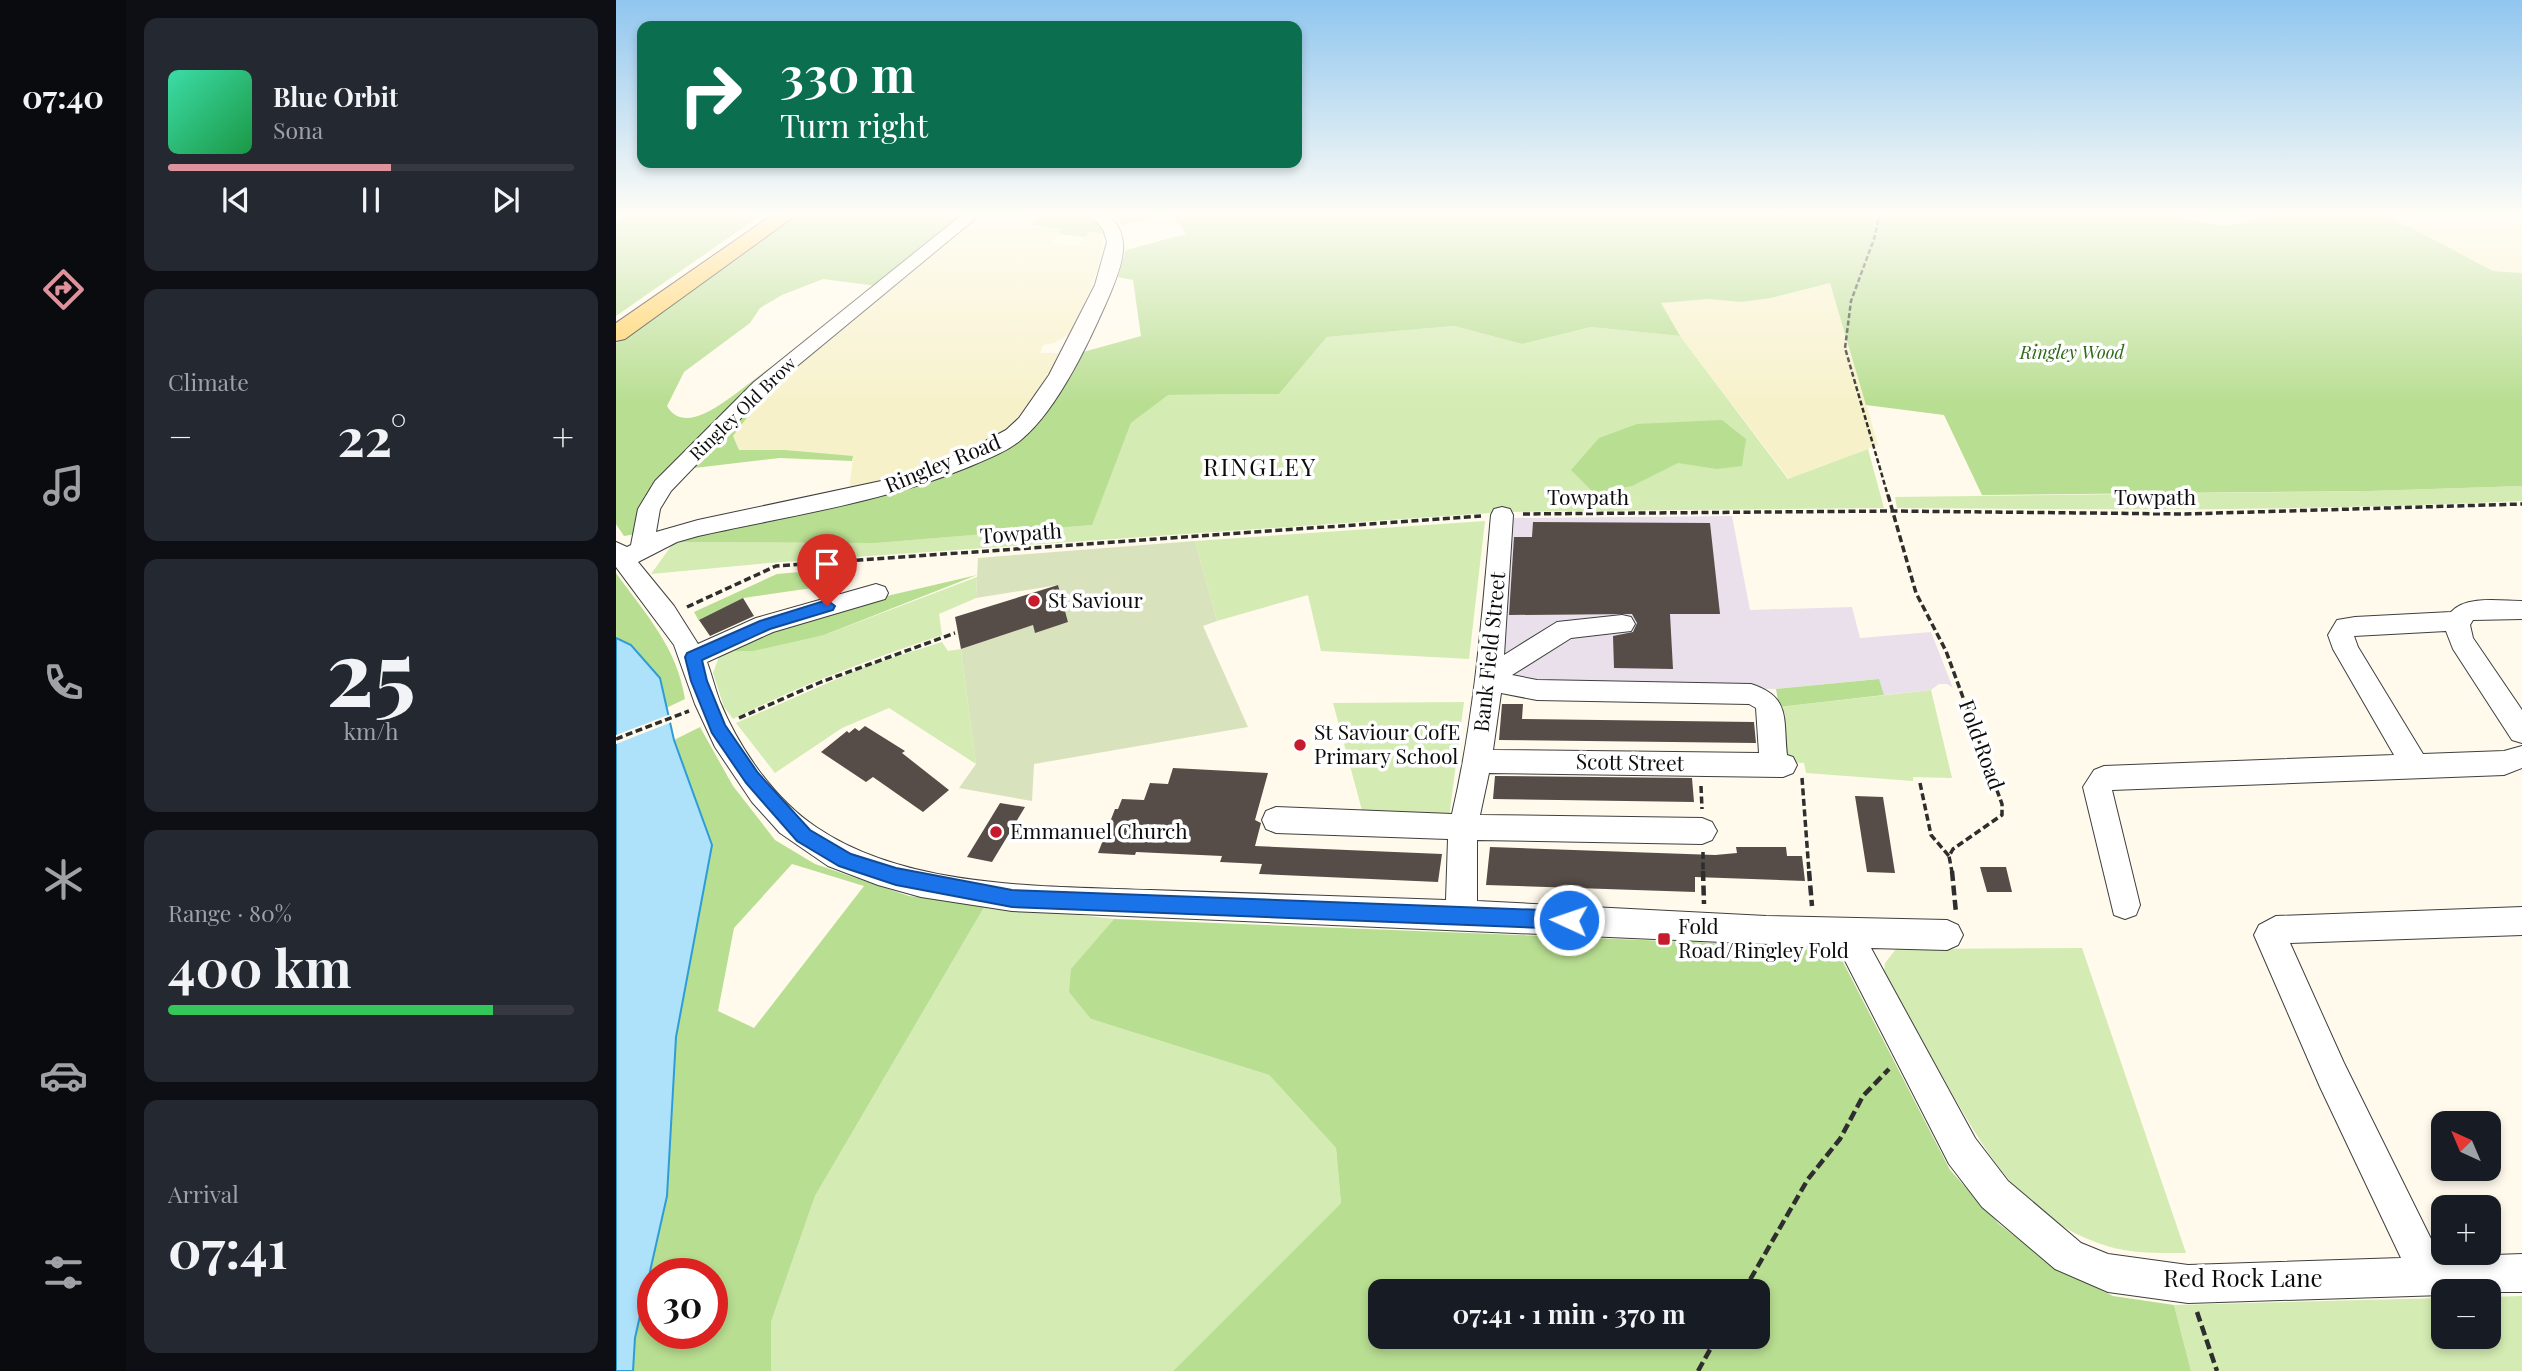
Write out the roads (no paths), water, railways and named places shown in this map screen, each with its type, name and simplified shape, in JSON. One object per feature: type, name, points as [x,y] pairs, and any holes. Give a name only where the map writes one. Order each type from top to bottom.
[{"type":"main road","points":[[616,334],[696,277]]},
{"type":"street","name":"Ringley Old Brow","points":[[627,552],[663,486],[752,395],[895,277]]},
{"type":"street","name":"Ringley Road","points":[[627,552],[698,528],[905,483],[1013,437],[1028,423],[1076,344],[1107,277]]},
{"type":"street","name":"Bank Field Street","points":[[1461,915],[1463,827],[1478,761],[1489,677],[1502,515]]},
{"type":"street","points":[[627,552],[693,657],[699,681],[718,728],[752,778],[803,835],[846,860],[896,877],[1012,898],[1236,909],[1461,915],[1831,934],[1947,935]]},
{"type":"street","points":[[693,657],[765,625],[876,593]]},
{"type":"street","points":[[2522,610],[2472,610],[2458,621],[2457,629],[2462,642],[2522,732]]},
{"type":"street","points":[[2416,766],[2346,649],[2341,635],[2346,628],[2355,626],[2458,621]]},
{"type":"street","points":[[1489,677],[1566,629],[1622,624]]},
{"type":"street","name":"Scott Street","points":[[1478,761],[1778,765],[1769,707],[1765,700],[1751,694],[1537,690],[1513,687],[1489,677]]},
{"type":"street","points":[[2125,905],[2096,787],[2104,778],[2504,764],[2522,757]]},
{"type":"street","points":[[1276,820],[1463,827],[1702,831]]},
{"type":"street","points":[[2429,1276],[2332,1074],[2270,935],[2276,930],[2318,927],[2522,921]]},
{"type":"street","name":"Red Rock Lane","points":[[1831,934],[1912,1057],[1962,1151],[1995,1194],[2035,1231],[2068,1256],[2108,1273],[2188,1284],[2522,1273]]},
{"type":"water","points":[[616,638],[631,645],[660,678],[674,740],[712,845],[676,1037],[667,1196],[653,1258],[637,1258],[637,1329],[633,1371],[616,1371]]},
{"type":"place","name":"St Saviour","points":[[1034,601]]},
{"type":"place","name":"St Saviour CofE Primary School","points":[[1300,745]]},
{"type":"place","name":"Emmanuel Church","points":[[996,832]]},
{"type":"place","name":"Fold Road/Ringley Fold","points":[[1664,939]]},
{"type":"district","name":"RINGLEY","points":[[1260,468]]},
{"type":"park label","name":"Ringley Wood","points":[[2072,353]]}]
